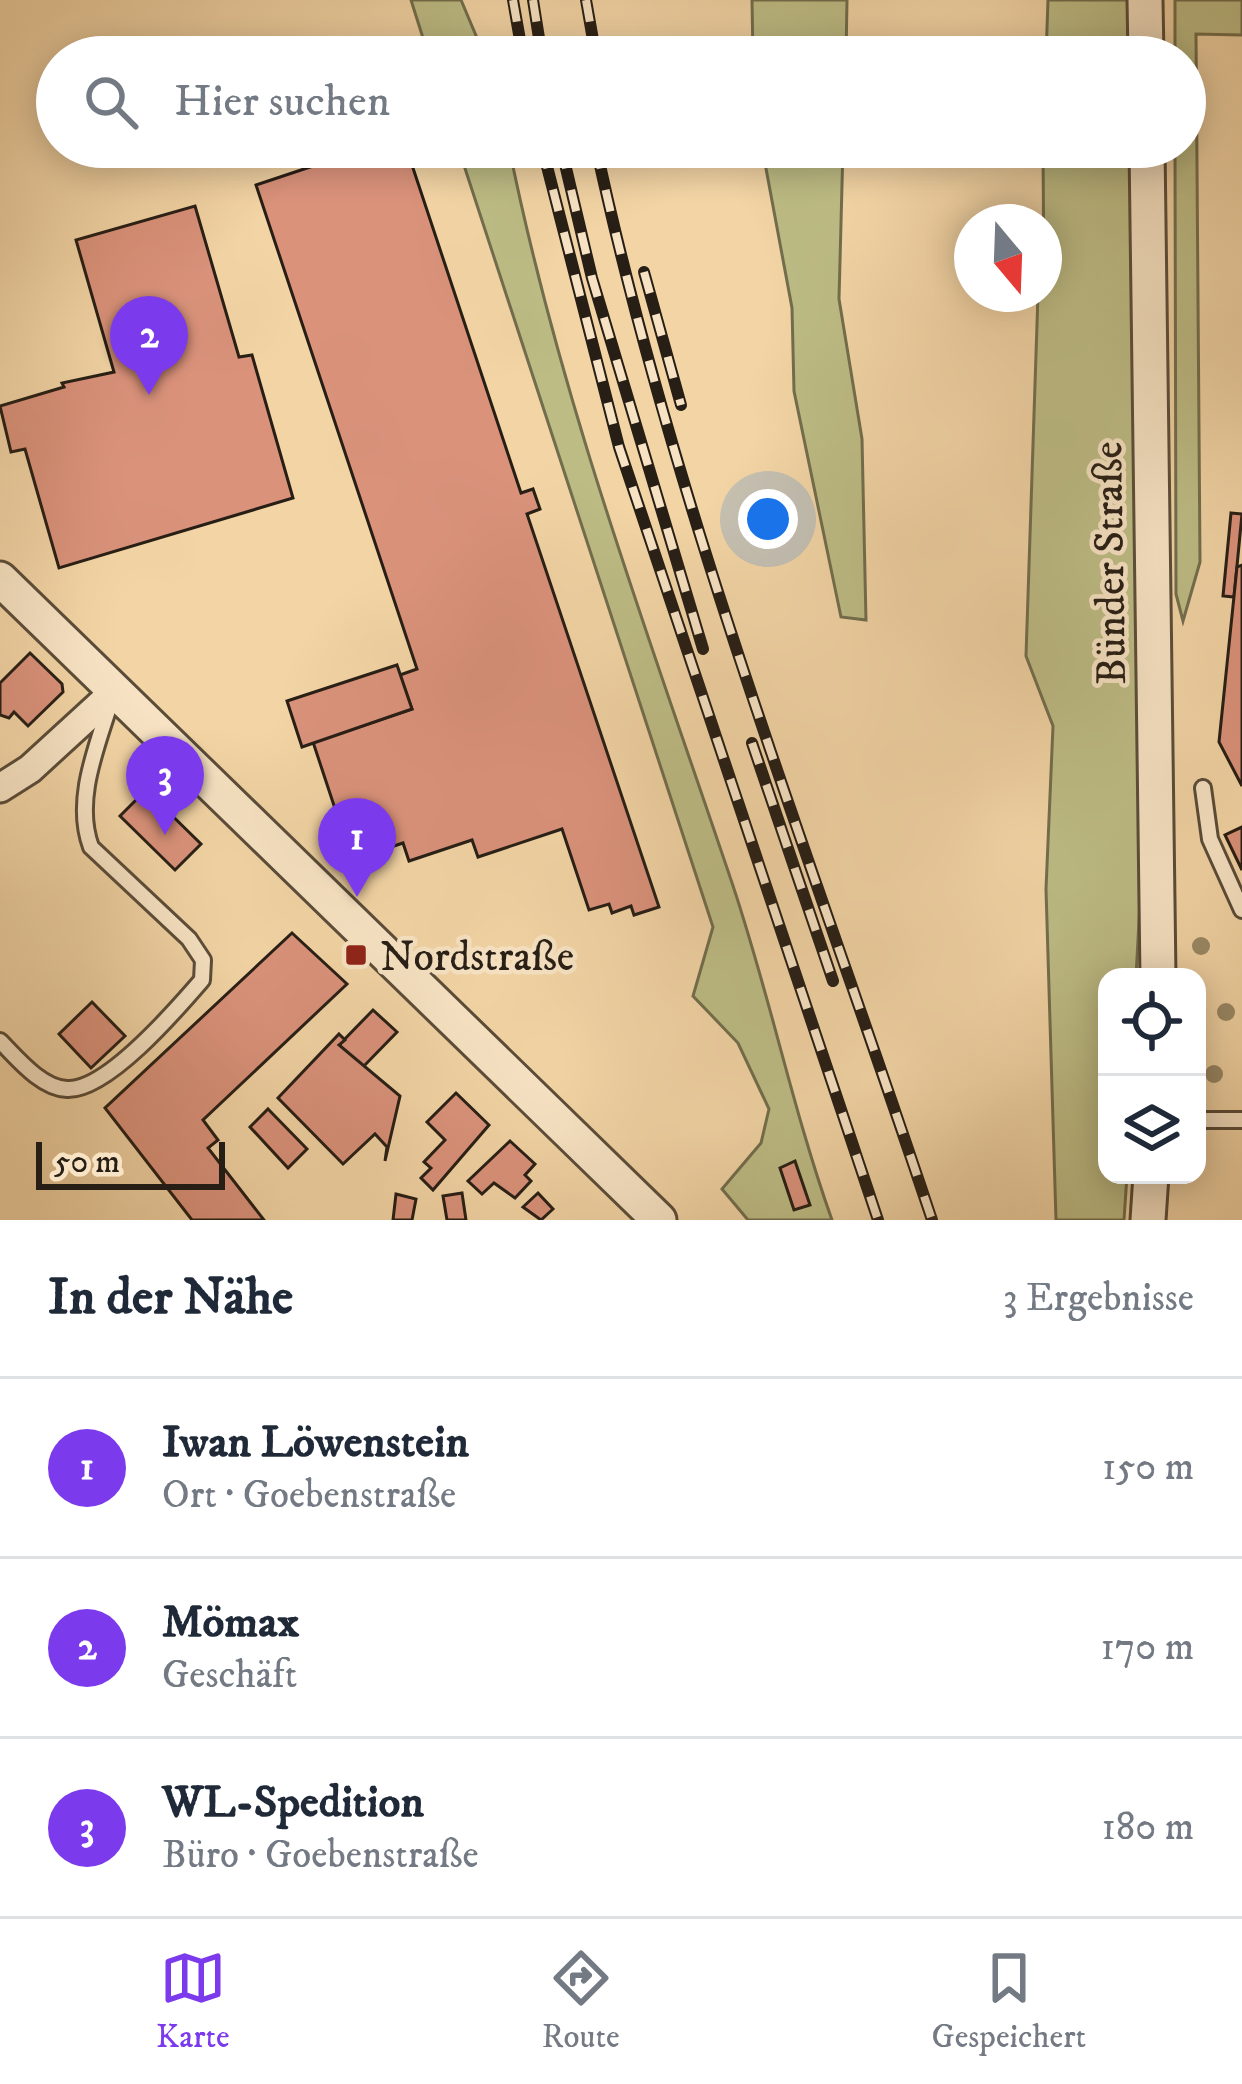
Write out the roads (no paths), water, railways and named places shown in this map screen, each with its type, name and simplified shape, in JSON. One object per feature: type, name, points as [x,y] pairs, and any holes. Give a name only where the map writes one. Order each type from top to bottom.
[{"type":"street","points":[[1145,0],[1146,36]]},
{"type":"street","name":"Bünder Straße","points":[[1148,168],[1158,968]]},
{"type":"street","points":[[0,579],[659,1220]]},
{"type":"street","points":[[0,788],[30,769],[113,693]]},
{"type":"street","points":[[1148,1220],[1150,1184]]},
{"type":"lane","points":[[0,1041],[50,1084],[80,1087],[105,1075],[202,980],[203,960],[189,939],[92,847],[84,827],[86,793],[113,693]]},
{"type":"lane","points":[[1203,788],[1210,838],[1242,910]]},
{"type":"lane","points":[[1206,1120],[1242,1120]]},
{"type":"railway","points":[[513,0],[519,36]]},
{"type":"railway","points":[[533,0],[539,36]]},
{"type":"railway","points":[[586,0],[592,36]]},
{"type":"railway","points":[[547,168],[619,447],[878,1220]]},
{"type":"railway","points":[[566,168],[592,278],[703,649]]},
{"type":"railway","points":[[601,168],[628,284],[706,554],[932,1220]]},
{"type":"railway","points":[[644,272],[681,405]]},
{"type":"railway","points":[[752,743],[833,981]]},
{"type":"place","name":"Mömax","points":[[149,395]]},
{"type":"place","name":"WL-Spedition","points":[[165,835]]},
{"type":"place","name":"Iwan Löwenstein","points":[[357,897]]},
{"type":"place","name":"Nordstraße","points":[[356,955]]}]
